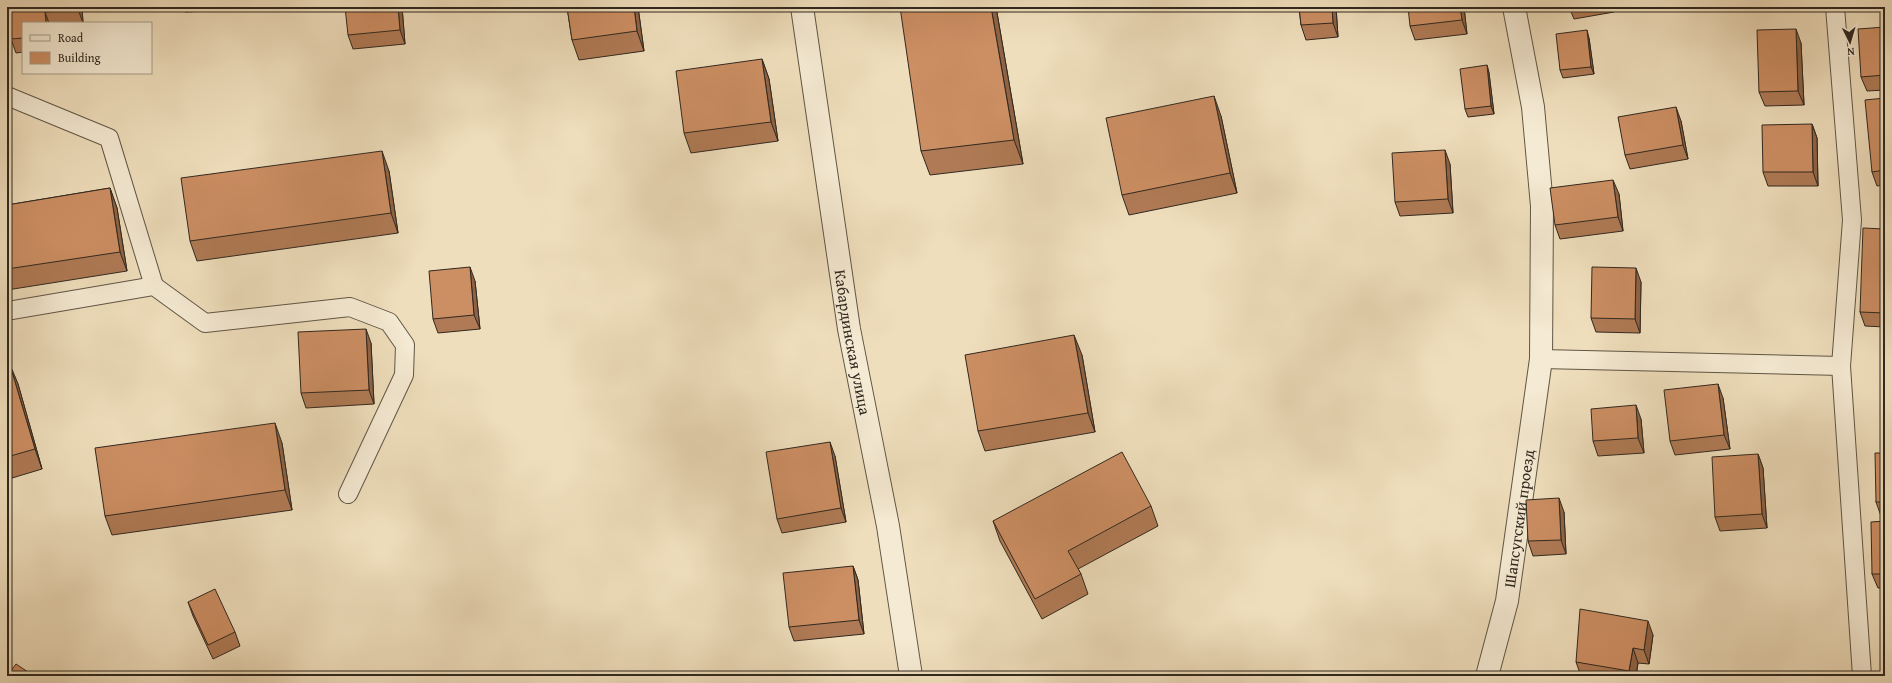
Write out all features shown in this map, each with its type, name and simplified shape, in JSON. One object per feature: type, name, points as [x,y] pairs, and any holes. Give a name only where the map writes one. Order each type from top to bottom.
[{"type":"street","name":"Кабардинская улица","points":[[802,7],[849,329],[888,526],[911,676]]},
{"type":"street","name":"Шапсугский проезд","points":[[1487,676],[1507,601],[1541,359],[1542,206],[1534,107],[1514,7]]},
{"type":"lane","points":[[1835,7],[1852,220],[1841,366],[1862,676]]},
{"type":"lane","points":[[7,96],[109,138],[154,286],[205,322],[350,307],[389,322],[405,345],[404,374],[348,494]]},
{"type":"lane","points":[[7,311],[154,286]]},
{"type":"lane","points":[[1541,359],[1841,366]]},
{"type":"building","points":[[8,7],[78,7],[78,9],[45,12],[46,22],[22,22],[22,38],[11,39]]},
{"type":"building","points":[[345,7],[398,7],[400,30],[348,35]]},
{"type":"building","points":[[567,7],[634,7],[637,31],[572,40]]},
{"type":"building","points":[[900,7],[991,7],[1014,140],[921,151]]},
{"type":"building","points":[[1299,7],[1332,7],[1333,23],[1301,25]]},
{"type":"building","points":[[1408,7],[1460,7],[1462,20],[1410,26]]},
{"type":"building","points":[[1885,27],[1885,75],[1861,77],[1858,29]]},
{"type":"building","points":[[1796,29],[1798,91],[1759,92],[1757,30]]},
{"type":"building","points":[[1587,30],[1591,67],[1560,70],[1556,34]]},
{"type":"building","points":[[762,59],[771,122],[684,133],[676,71]]},
{"type":"building","points":[[1487,65],[1491,106],[1465,109],[1460,69]]},
{"type":"building","points":[[1214,96],[1230,173],[1122,195],[1106,118]]},
{"type":"building","points":[[1885,98],[1885,170],[1872,172],[1865,100]]},
{"type":"building","points":[[1676,107],[1683,145],[1625,155],[1618,117]]},
{"type":"building","points":[[1812,124],[1813,172],[1763,172],[1762,125]]},
{"type":"building","points":[[1445,150],[1448,199],[1395,202],[1392,153]]},
{"type":"building","points":[[382,151],[391,213],[190,241],[181,178]]},
{"type":"building","points":[[1613,180],[1618,217],[1555,225],[1550,188]]},
{"type":"building","points":[[110,188],[120,252],[7,269],[7,205]]},
{"type":"building","points":[[1863,228],[1885,229],[1885,313],[1860,312]]},
{"type":"building","points":[[470,267],[474,315],[433,319],[429,271]]},
{"type":"building","points":[[1592,267],[1636,268],[1635,319],[1591,318]]},
{"type":"building","points":[[366,329],[369,390],[301,393],[298,332]]},
{"type":"building","points":[[1074,335],[1088,413],[978,431],[965,355]]},
{"type":"building","points":[[7,365],[10,365],[35,449],[7,457]]},
{"type":"building","points":[[1885,378],[1885,426],[1884,426]]},
{"type":"building","points":[[1718,384],[1724,435],[1670,441],[1664,390]]},
{"type":"building","points":[[1636,405],[1638,438],[1593,441],[1591,409]]},
{"type":"building","points":[[275,423],[285,490],[105,516],[95,448]]},
{"type":"building","points":[[830,442],[841,508],[777,519],[766,452]]},
{"type":"building","points":[[1122,452],[1151,506],[1068,551],[1081,574],[1035,599],[993,521]]},
{"type":"building","points":[[1875,453],[1885,453],[1885,502],[1876,502]]},
{"type":"building","points":[[1758,454],[1762,514],[1715,517],[1712,457]]},
{"type":"building","points":[[1559,498],[1561,540],[1528,541],[1526,500]]},
{"type":"building","points":[[1885,521],[1885,574],[1872,574],[1871,522]]},
{"type":"building","points":[[853,566],[859,620],[789,627],[783,573]]},
{"type":"building","points":[[215,589],[235,632],[208,645],[188,602]]},
{"type":"building","points":[[1580,609],[1648,621],[1644,650],[1633,648],[1629,671],[1576,662]]},
{"type":"building","points":[[1882,615],[1885,615],[1885,659],[1882,659]]},
{"type":"building","points":[[16,664],[34,676],[7,676]]}]
